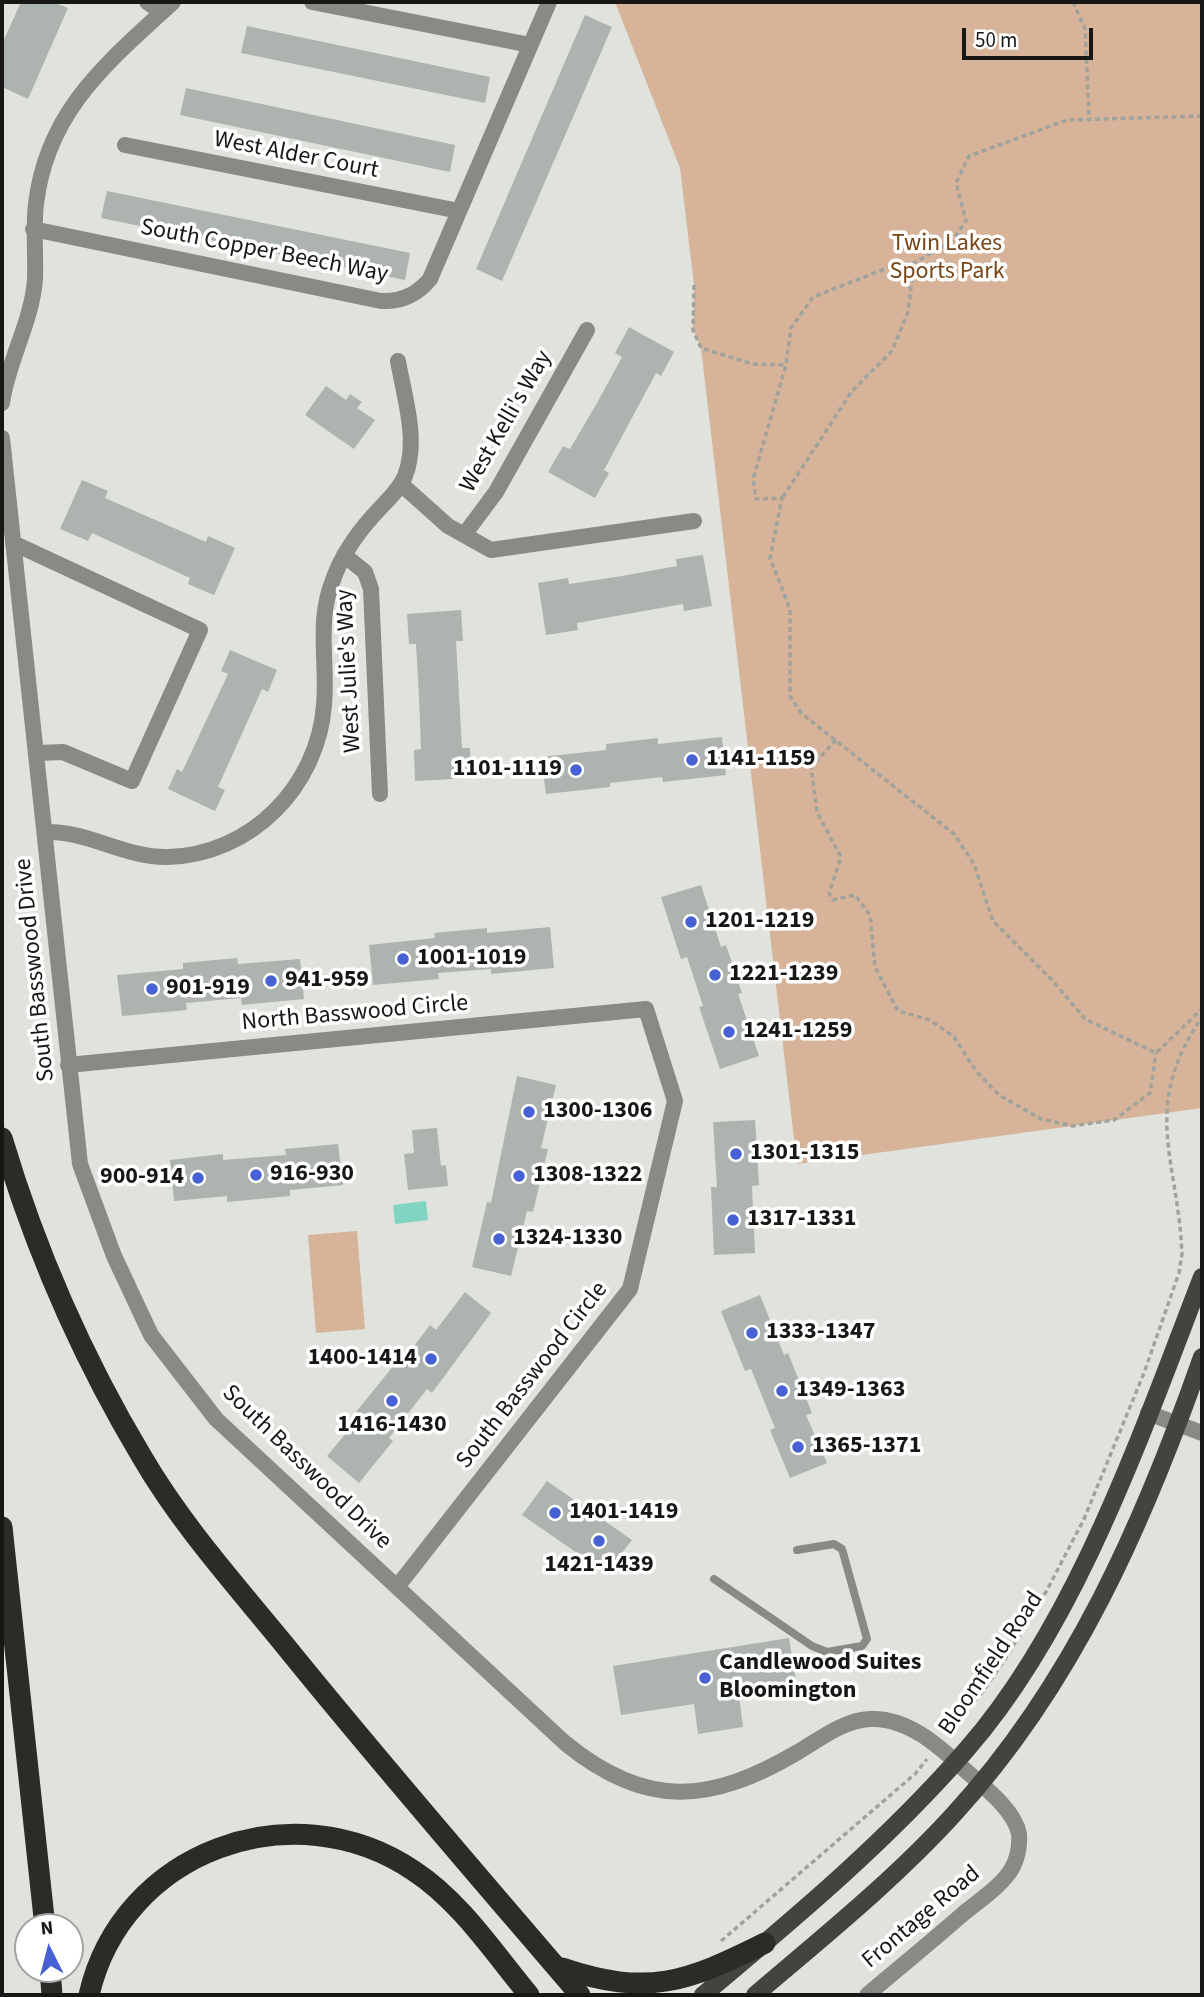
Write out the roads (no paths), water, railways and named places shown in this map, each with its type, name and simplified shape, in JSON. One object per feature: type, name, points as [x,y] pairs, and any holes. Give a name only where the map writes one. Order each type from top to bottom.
[{"type":"highway","points":[[2,1138],[27,1222],[79,1346],[143,1460],[181,1514],[331,1702],[580,1995]]},
{"type":"highway","points":[[2,1527],[43,1913]]},
{"type":"highway","points":[[89,1995],[99,1962],[114,1934],[133,1908],[158,1884],[215,1847],[280,1834],[317,1835],[353,1842],[414,1870],[439,1891],[529,1995]]},
{"type":"highway","points":[[551,1962],[603,1986],[628,1992],[648,1992],[683,1983],[765,1943]]},
{"type":"main road","name":"Bloomfield Road","points":[[755,1995],[900,1869],[968,1772],[1010,1690],[1088,1558],[1202,1277]]},
{"type":"main road","name":"Bloomfield Road","points":[[703,1995],[863,1859],[929,1793],[968,1772],[1033,1715],[1085,1632],[1123,1557],[1178,1424],[1202,1357]]},
{"type":"street","points":[[147,2],[167,7]]},
{"type":"street","points":[[312,2],[530,45]]},
{"type":"street","name":"South Copper Beech Way","points":[[33,229],[394,302],[415,293],[429,279],[549,2]]},
{"type":"street","points":[[2,403],[11,362],[29,311],[35,279],[33,229],[44,164],[76,99],[95,74],[167,7]]},
{"type":"street","name":"West Alder Court","points":[[125,145],[459,211]]},
{"type":"street","name":"West Kelli's Way","points":[[464,535],[496,492],[587,330]]},
{"type":"street","points":[[45,832],[66,831],[128,852],[169,857],[202,852],[243,836],[274,812],[298,784],[319,736],[325,702],[324,612],[333,578],[344,555],[369,520],[401,484],[411,448],[398,361]]},
{"type":"street","name":"South Basswood Drive","points":[[2,438],[80,1164],[114,1255],[151,1335],[216,1419],[565,1743],[590,1763],[632,1784],[684,1792],[740,1783],[848,1723],[866,1719],[896,1721],[910,1727],[968,1772]]},
{"type":"street","points":[[401,484],[448,526],[491,550],[502,551],[694,521]]},
{"type":"street","points":[[13,543],[200,630],[132,781],[63,752],[37,753]]},
{"type":"street","name":"West Julie's Way","points":[[344,555],[365,572],[371,589],[380,794]]},
{"type":"street","name":"North Basswood Circle","points":[[68,1065],[646,1009]]},
{"type":"street","name":"South Basswood Circle","points":[[397,1587],[630,1289],[675,1101],[646,1009]]},
{"type":"street","points":[[1149,1413],[1202,1433]]},
{"type":"street","name":"Frontage Road","points":[[867,1995],[1000,1884],[1010,1871],[1017,1855],[1019,1836],[1015,1820],[968,1772]]},
{"type":"lane","points":[[714,1579],[812,1646],[827,1652],[862,1646],[867,1639],[842,1549],[834,1544],[797,1550]]},
{"type":"water","points":[[426,1201],[428,1220],[395,1224],[393,1205]]},
{"type":"place","name":"1141-1159","points":[[692,760]]},
{"type":"place","name":"1101-1119","points":[[576,770]]},
{"type":"place","name":"1201-1219","points":[[691,922]]},
{"type":"place","name":"1001-1019","points":[[403,959]]},
{"type":"place","name":"1221-1239","points":[[715,975]]},
{"type":"place","name":"941-959","points":[[271,981]]},
{"type":"place","name":"901-919","points":[[152,989]]},
{"type":"place","name":"1241-1259","points":[[729,1032]]},
{"type":"place","name":"1300-1306","points":[[529,1112]]},
{"type":"place","name":"1301-1315","points":[[736,1154]]},
{"type":"place","name":"916-930","points":[[256,1175]]},
{"type":"place","name":"1308-1322","points":[[519,1176]]},
{"type":"place","name":"900-914","points":[[198,1178]]},
{"type":"place","name":"1317-1331","points":[[733,1220]]},
{"type":"place","name":"1324-1330","points":[[499,1239]]},
{"type":"place","name":"1333-1347","points":[[752,1333]]},
{"type":"place","name":"1400-1414","points":[[431,1359]]},
{"type":"place","name":"1349-1363","points":[[782,1391]]},
{"type":"place","name":"1416-1430","points":[[392,1401]]},
{"type":"place","name":"1365-1371","points":[[798,1447]]},
{"type":"place","name":"1401-1419","points":[[555,1513]]},
{"type":"place","name":"1421-1439","points":[[599,1541]]},
{"type":"place","name":"Candlewood Suites Bloomington","points":[[705,1678]]},
{"type":"park label","name":"Twin Lakes Sports Park","points":[[947,259]]}]
